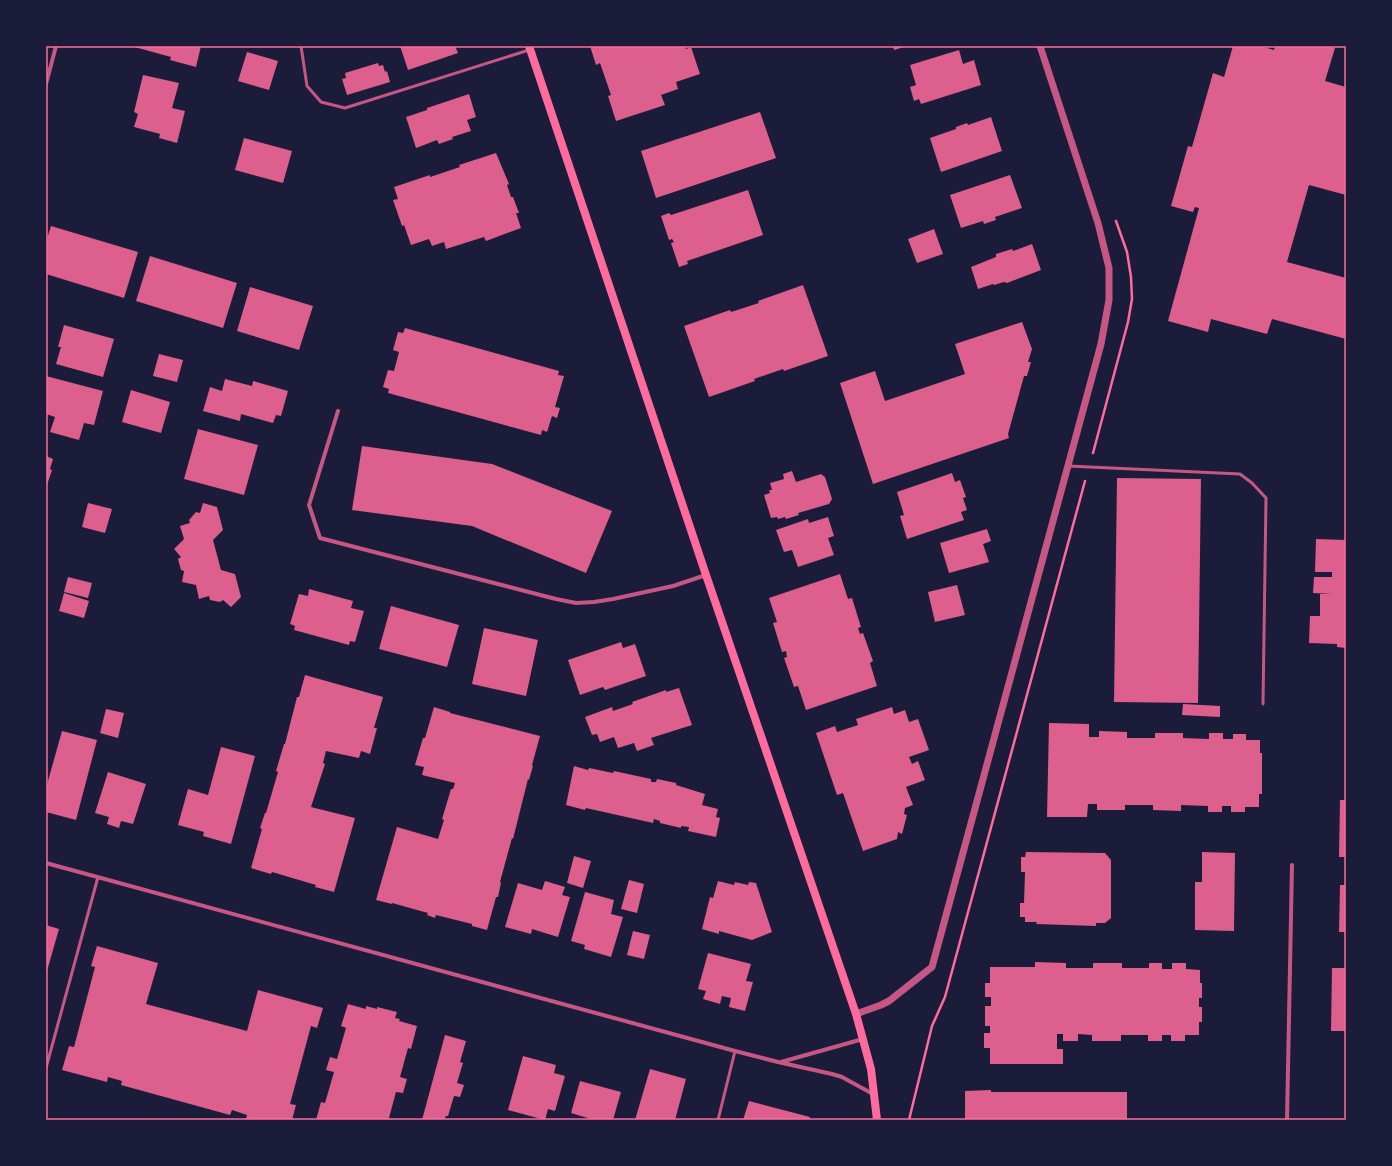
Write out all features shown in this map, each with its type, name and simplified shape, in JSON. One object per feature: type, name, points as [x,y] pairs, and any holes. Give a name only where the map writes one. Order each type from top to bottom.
[{"type":"main road","points":[[530,48],[706,575],[856,1014],[872,1069],[877,1120]]},
{"type":"street","points":[[46,84],[56,46]]},
{"type":"street","points":[[856,1014],[889,1001],[932,967],[1101,344],[1110,300],[1109,268],[1098,223],[1040,46]]},
{"type":"street","points":[[338,411],[309,505],[320,538],[576,603],[613,599],[673,586],[706,575]]},
{"type":"street","points":[[46,863],[735,1051],[832,1074],[842,1077],[875,1095]]},
{"type":"street","points":[[1287,1120],[1292,865]]},
{"type":"street","points":[[778,1062],[864,1039]]},
{"type":"lane","points":[[301,46],[307,86],[321,102],[345,108],[530,48]]},
{"type":"lane","points":[[1068,466],[1240,474],[1252,483],[1266,498],[1263,704]]},
{"type":"lane","points":[[46,1068],[98,877]]},
{"type":"lane","points":[[718,1120],[735,1051]]},
{"type":"building","points":[[131,46],[201,46],[196,67],[170,60],[171,57]]},
{"type":"building","points":[[400,46],[455,46],[458,53],[408,70]]},
{"type":"building","points":[[590,46],[685,46],[686,49],[691,47],[700,74],[676,82],[678,89],[661,95],[665,105],[616,121],[608,96],[611,95],[600,63],[596,65]]},
{"type":"building","points":[[893,46],[907,46],[894,50]]},
{"type":"building","points":[[1233,46],[1261,46],[1274,50],[1275,46],[1328,46],[1335,48],[1325,81],[1346,87],[1346,195],[1309,185],[1287,262],[1346,278],[1346,339],[1272,319],[1267,334],[1211,319],[1208,332],[1168,321],[1199,208],[1195,207],[1193,212],[1171,206],[1188,146],[1192,147],[1213,73],[1224,77]]},
{"type":"building","points":[[959,50],[963,64],[974,60],[981,85],[921,104],[919,99],[914,101],[910,87],[916,85],[910,65]]},
{"type":"building","points":[[247,52],[278,61],[269,90],[238,81]]},
{"type":"building","points":[[378,63],[379,66],[383,65],[385,72],[387,71],[390,82],[347,95],[342,79],[346,78],[345,73]]},
{"type":"building","points":[[143,75],[179,83],[172,108],[185,111],[177,143],[159,138],[160,134],[134,127],[138,114],[134,112]]},
{"type":"building","points":[[469,94],[476,117],[467,120],[471,131],[452,137],[453,139],[439,144],[437,140],[416,148],[406,117],[427,110],[427,108]]},
{"type":"building","points":[[760,112],[776,158],[656,198],[641,151]]},
{"type":"building","points":[[991,117],[1002,151],[941,172],[930,138],[956,129],[956,127],[967,123],[968,125]]},
{"type":"building","points":[[244,138],[292,151],[283,183],[235,170]]},
{"type":"building","points":[[496,153],[509,184],[507,185],[511,197],[513,197],[519,213],[516,213],[521,228],[486,241],[484,237],[446,249],[444,242],[432,246],[429,239],[411,245],[404,225],[402,226],[393,200],[398,199],[394,187],[460,167],[459,165]]},
{"type":"building","points":[[1010,175],[1022,208],[995,217],[996,220],[984,224],[983,221],[961,228],[950,195]]},
{"type":"building","points":[[748,190],[763,235],[687,261],[688,264],[679,267],[671,243],[674,242],[672,239],[669,240],[661,216],[669,213],[671,215]]},
{"type":"building","points":[[51,226],[138,252],[124,298],[46,274],[46,242]]},
{"type":"building","points":[[934,229],[943,254],[917,263],[908,239]]},
{"type":"building","points":[[1032,244],[1041,270],[1007,283],[1004,282],[993,284],[978,289],[971,267],[996,257],[996,254],[1012,249],[1013,251]]},
{"type":"building","points":[[150,256],[237,283],[223,328],[136,301]]},
{"type":"building","points":[[803,285],[828,356],[784,371],[783,369],[754,379],[755,381],[709,397],[684,326],[730,310],[731,312],[759,303],[758,301]]},
{"type":"building","points":[[250,287],[313,306],[299,350],[237,331]]},
{"type":"building","points":[[1022,322],[1032,349],[1028,362],[1031,362],[1027,376],[1024,376],[1008,434],[1009,438],[873,484],[840,383],[875,371],[885,401],[965,374],[955,344]]},
{"type":"building","points":[[64,325],[114,339],[103,377],[56,364],[61,347],[58,347]]},
{"type":"building","points":[[405,328],[559,371],[558,375],[564,376],[555,407],[560,408],[557,418],[552,416],[547,432],[542,430],[541,435],[388,393],[389,389],[383,387],[388,370],[394,371],[399,352],[393,350],[398,332],[403,333]]},
{"type":"building","points":[[159,354],[183,360],[177,382],[153,376]]},
{"type":"building","points":[[46,376],[103,391],[94,425],[84,423],[79,440],[50,432],[55,417],[46,414]]},
{"type":"building","points":[[225,379],[252,386],[253,381],[288,391],[281,416],[276,415],[273,423],[241,414],[240,421],[203,411],[210,387],[222,391]]},
{"type":"building","points":[[131,390],[170,402],[161,433],[122,422]]},
{"type":"building","points":[[198,429],[258,445],[244,495],[184,479]]},
{"type":"building","points":[[362,446],[492,464],[612,511],[586,573],[472,526],[352,510]]},
{"type":"building","points":[[46,456],[53,459],[50,469],[52,470],[46,488]]},
{"type":"building","points":[[792,471],[796,482],[821,474],[825,477],[832,499],[829,504],[798,513],[799,515],[786,519],[785,517],[778,519],[777,517],[771,518],[764,495],[770,493],[769,490],[772,490],[770,483],[784,479],[783,474]]},
{"type":"building","points":[[952,473],[955,482],[960,480],[966,497],[963,498],[967,510],[961,512],[964,520],[907,539],[900,516],[904,515],[897,492]]},
{"type":"building","points":[[1117,478],[1201,479],[1198,703],[1114,702]]},
{"type":"building","points":[[88,503],[112,509],[105,533],[82,527]]},
{"type":"building","points":[[203,503],[217,507],[223,530],[213,540],[221,570],[235,574],[241,597],[231,607],[223,600],[220,602],[210,600],[209,596],[199,599],[196,585],[182,582],[184,571],[181,570],[178,559],[181,557],[174,549],[184,539],[180,526],[190,523],[189,520],[196,512],[200,513]]},
{"type":"building","points":[[828,517],[834,536],[828,538],[834,555],[798,567],[792,550],[784,552],[776,530],[808,519],[809,523]]},
{"type":"building","points":[[987,529],[991,541],[983,544],[989,562],[949,573],[940,543]]},
{"type":"building","points":[[1316,539],[1346,540],[1346,648],[1337,647],[1337,644],[1309,643],[1310,616],[1320,616],[1320,594],[1332,594],[1313,593],[1314,577],[1332,577],[1332,572],[1315,572]]},
{"type":"building","points":[[840,574],[848,599],[852,598],[861,627],[858,628],[860,634],[863,633],[873,661],[870,663],[877,686],[806,710],[798,686],[794,687],[784,658],[787,657],[786,651],[782,652],[773,623],[777,622],[769,598]]},
{"type":"building","points":[[68,577],[92,583],[88,598],[64,592]]},
{"type":"building","points":[[957,585],[965,615],[935,622],[928,592]]},
{"type":"building","points":[[309,589],[353,601],[351,608],[364,611],[355,642],[350,641],[349,645],[294,630],[295,626],[290,624],[299,594],[308,596]]},
{"type":"building","points":[[64,593],[89,601],[84,618],[59,611]]},
{"type":"building","points":[[391,606],[459,625],[447,667],[379,649]]},
{"type":"building","points":[[484,628],[538,640],[526,696],[472,684]]},
{"type":"building","points":[[621,642],[623,648],[635,644],[646,676],[605,690],[603,687],[580,695],[568,660]]},
{"type":"building","points":[[305,675],[383,697],[374,728],[377,728],[370,754],[361,751],[359,758],[326,751],[323,763],[325,764],[311,807],[355,818],[334,892],[272,872],[271,874],[251,868],[262,829],[260,828],[266,813],[278,772],[276,771],[285,744],[297,697],[299,697]]},
{"type":"building","points":[[679,688],[692,725],[651,738],[654,745],[637,751],[634,743],[618,748],[614,737],[600,742],[597,734],[592,735],[585,717],[612,707],[613,711],[633,704],[632,702],[666,690],[666,692]]},
{"type":"building","points":[[1183,704],[1220,706],[1220,717],[1182,715]]},
{"type":"building","points":[[434,707],[450,713],[540,736],[500,882],[498,897],[496,897],[487,930],[472,926],[472,924],[436,915],[435,918],[427,915],[428,913],[376,900],[397,827],[438,839],[444,820],[442,819],[451,789],[453,789],[455,783],[422,775],[424,767],[415,765]]},
{"type":"building","points":[[892,707],[894,714],[905,710],[909,722],[918,719],[929,750],[909,757],[912,764],[918,761],[925,780],[906,787],[913,805],[905,808],[904,814],[907,815],[902,834],[898,832],[897,839],[863,851],[843,793],[837,795],[816,733],[835,726],[837,732],[858,725],[856,719]]},
{"type":"building","points":[[106,709],[124,713],[118,738],[100,733]]},
{"type":"building","points":[[1049,723],[1089,724],[1089,737],[1099,737],[1099,731],[1127,732],[1127,738],[1155,738],[1155,733],[1183,733],[1183,738],[1209,739],[1209,733],[1223,733],[1223,739],[1233,739],[1233,734],[1246,734],[1246,740],[1260,740],[1260,753],[1262,753],[1262,794],[1259,794],[1259,807],[1245,807],[1245,812],[1231,812],[1231,806],[1222,806],[1222,812],[1208,812],[1208,806],[1181,805],[1181,811],[1153,810],[1153,805],[1125,805],[1125,810],[1097,810],[1097,804],[1088,804],[1087,817],[1047,817]]},
{"type":"building","points":[[62,731],[97,740],[76,820],[46,812],[46,788]]},
{"type":"building","points":[[221,747],[255,756],[231,844],[203,836],[204,832],[178,825],[188,789],[208,795]]},
{"type":"building","points":[[574,766],[588,770],[589,768],[613,773],[614,771],[651,779],[651,782],[656,782],[657,779],[676,783],[676,785],[705,794],[702,805],[718,809],[716,817],[720,818],[716,837],[688,831],[689,827],[681,826],[681,828],[660,823],[660,821],[654,819],[653,823],[566,805]]},
{"type":"building","points":[[108,772],[146,784],[133,824],[121,821],[119,828],[107,824],[109,817],[95,813]]},
{"type":"building","points":[[1340,800],[1346,800],[1346,857],[1339,857]]},
{"type":"building","points":[[1026,852],[1105,853],[1111,860],[1111,918],[1105,923],[1096,923],[1096,926],[1036,924],[1037,922],[1025,922],[1025,917],[1020,917],[1020,903],[1024,903],[1025,872],[1021,872],[1021,857],[1025,857]]},
{"type":"building","points":[[1202,852],[1235,853],[1234,931],[1195,930],[1195,882],[1202,882]]},
{"type":"building","points":[[574,856],[591,861],[583,888],[567,883]]},
{"type":"building","points":[[629,880],[644,884],[637,913],[621,909]]},
{"type":"building","points":[[545,881],[565,887],[562,895],[570,897],[558,937],[532,929],[531,934],[505,927],[518,883],[542,890]]},
{"type":"building","points":[[718,881],[734,885],[735,882],[748,885],[749,882],[756,883],[772,932],[752,940],[719,931],[719,934],[702,929],[710,897],[713,898]]},
{"type":"building","points":[[1340,885],[1346,885],[1346,932],[1339,932]]},
{"type":"building","points":[[585,892],[614,900],[611,914],[623,917],[611,957],[584,949],[585,945],[571,941]]},
{"type":"building","points":[[46,925],[59,929],[47,971],[46,971]]},
{"type":"building","points":[[633,931],[650,935],[644,959],[627,955]]},
{"type":"building","points":[[97,946],[158,963],[146,1004],[247,1031],[258,990],[323,1008],[317,1028],[311,1026],[290,1104],[296,1105],[292,1120],[250,1120],[246,1119],[247,1115],[232,1110],[230,1115],[121,1085],[122,1081],[108,1077],[107,1082],[62,1070],[69,1046],[74,1047],[95,967],[91,966]]},
{"type":"building","points":[[708,953],[751,964],[746,981],[753,982],[745,1011],[729,1007],[731,998],[722,996],[720,1004],[703,999],[706,991],[698,989]]},
{"type":"building","points":[[1035,962],[1066,963],[1066,968],[1093,968],[1093,963],[1122,963],[1122,968],[1149,968],[1149,963],[1162,963],[1162,969],[1172,969],[1172,963],[1186,963],[1186,969],[1200,970],[1202,998],[1199,998],[1199,1007],[1202,1007],[1202,1022],[1199,1022],[1199,1035],[1185,1035],[1185,1041],[1171,1041],[1171,1035],[1162,1035],[1162,1041],[1148,1041],[1148,1035],[1121,1035],[1121,1041],[1092,1041],[1092,1035],[1078,1034],[1078,1041],[1063,1041],[1063,1034],[1057,1034],[1057,1049],[1063,1049],[1063,1064],[990,1064],[990,1048],[984,1048],[984,1033],[990,1033],[990,1026],[985,1026],[985,1006],[991,1006],[991,997],[985,997],[985,983],[990,983],[990,967],[1035,967]]},
{"type":"building","points":[[1332,968],[1346,968],[1346,1031],[1331,1031]]},
{"type":"building","points":[[348,1004],[366,1009],[366,1006],[377,1009],[377,1007],[397,1012],[395,1018],[400,1019],[399,1021],[417,1026],[411,1049],[408,1048],[400,1077],[407,1079],[403,1093],[396,1092],[389,1118],[393,1120],[316,1120],[321,1102],[325,1103],[334,1072],[326,1070],[330,1057],[337,1059],[346,1028],[341,1026]]},
{"type":"building","points":[[445,1035],[466,1041],[460,1062],[463,1063],[457,1083],[464,1085],[460,1097],[454,1096],[448,1116],[446,1116],[444,1120],[422,1120]]},
{"type":"building","points":[[523,1056],[556,1065],[554,1073],[565,1076],[555,1111],[548,1109],[545,1120],[508,1110]]},
{"type":"building","points":[[650,1069],[686,1079],[675,1120],[635,1120]]},
{"type":"building","points":[[580,1081],[621,1092],[613,1120],[591,1120],[571,1113]]},
{"type":"building","points":[[991,1090],[991,1092],[1127,1092],[1127,1120],[965,1120],[965,1091]]},
{"type":"building","points":[[749,1101],[810,1117],[809,1120],[743,1120]]}]
